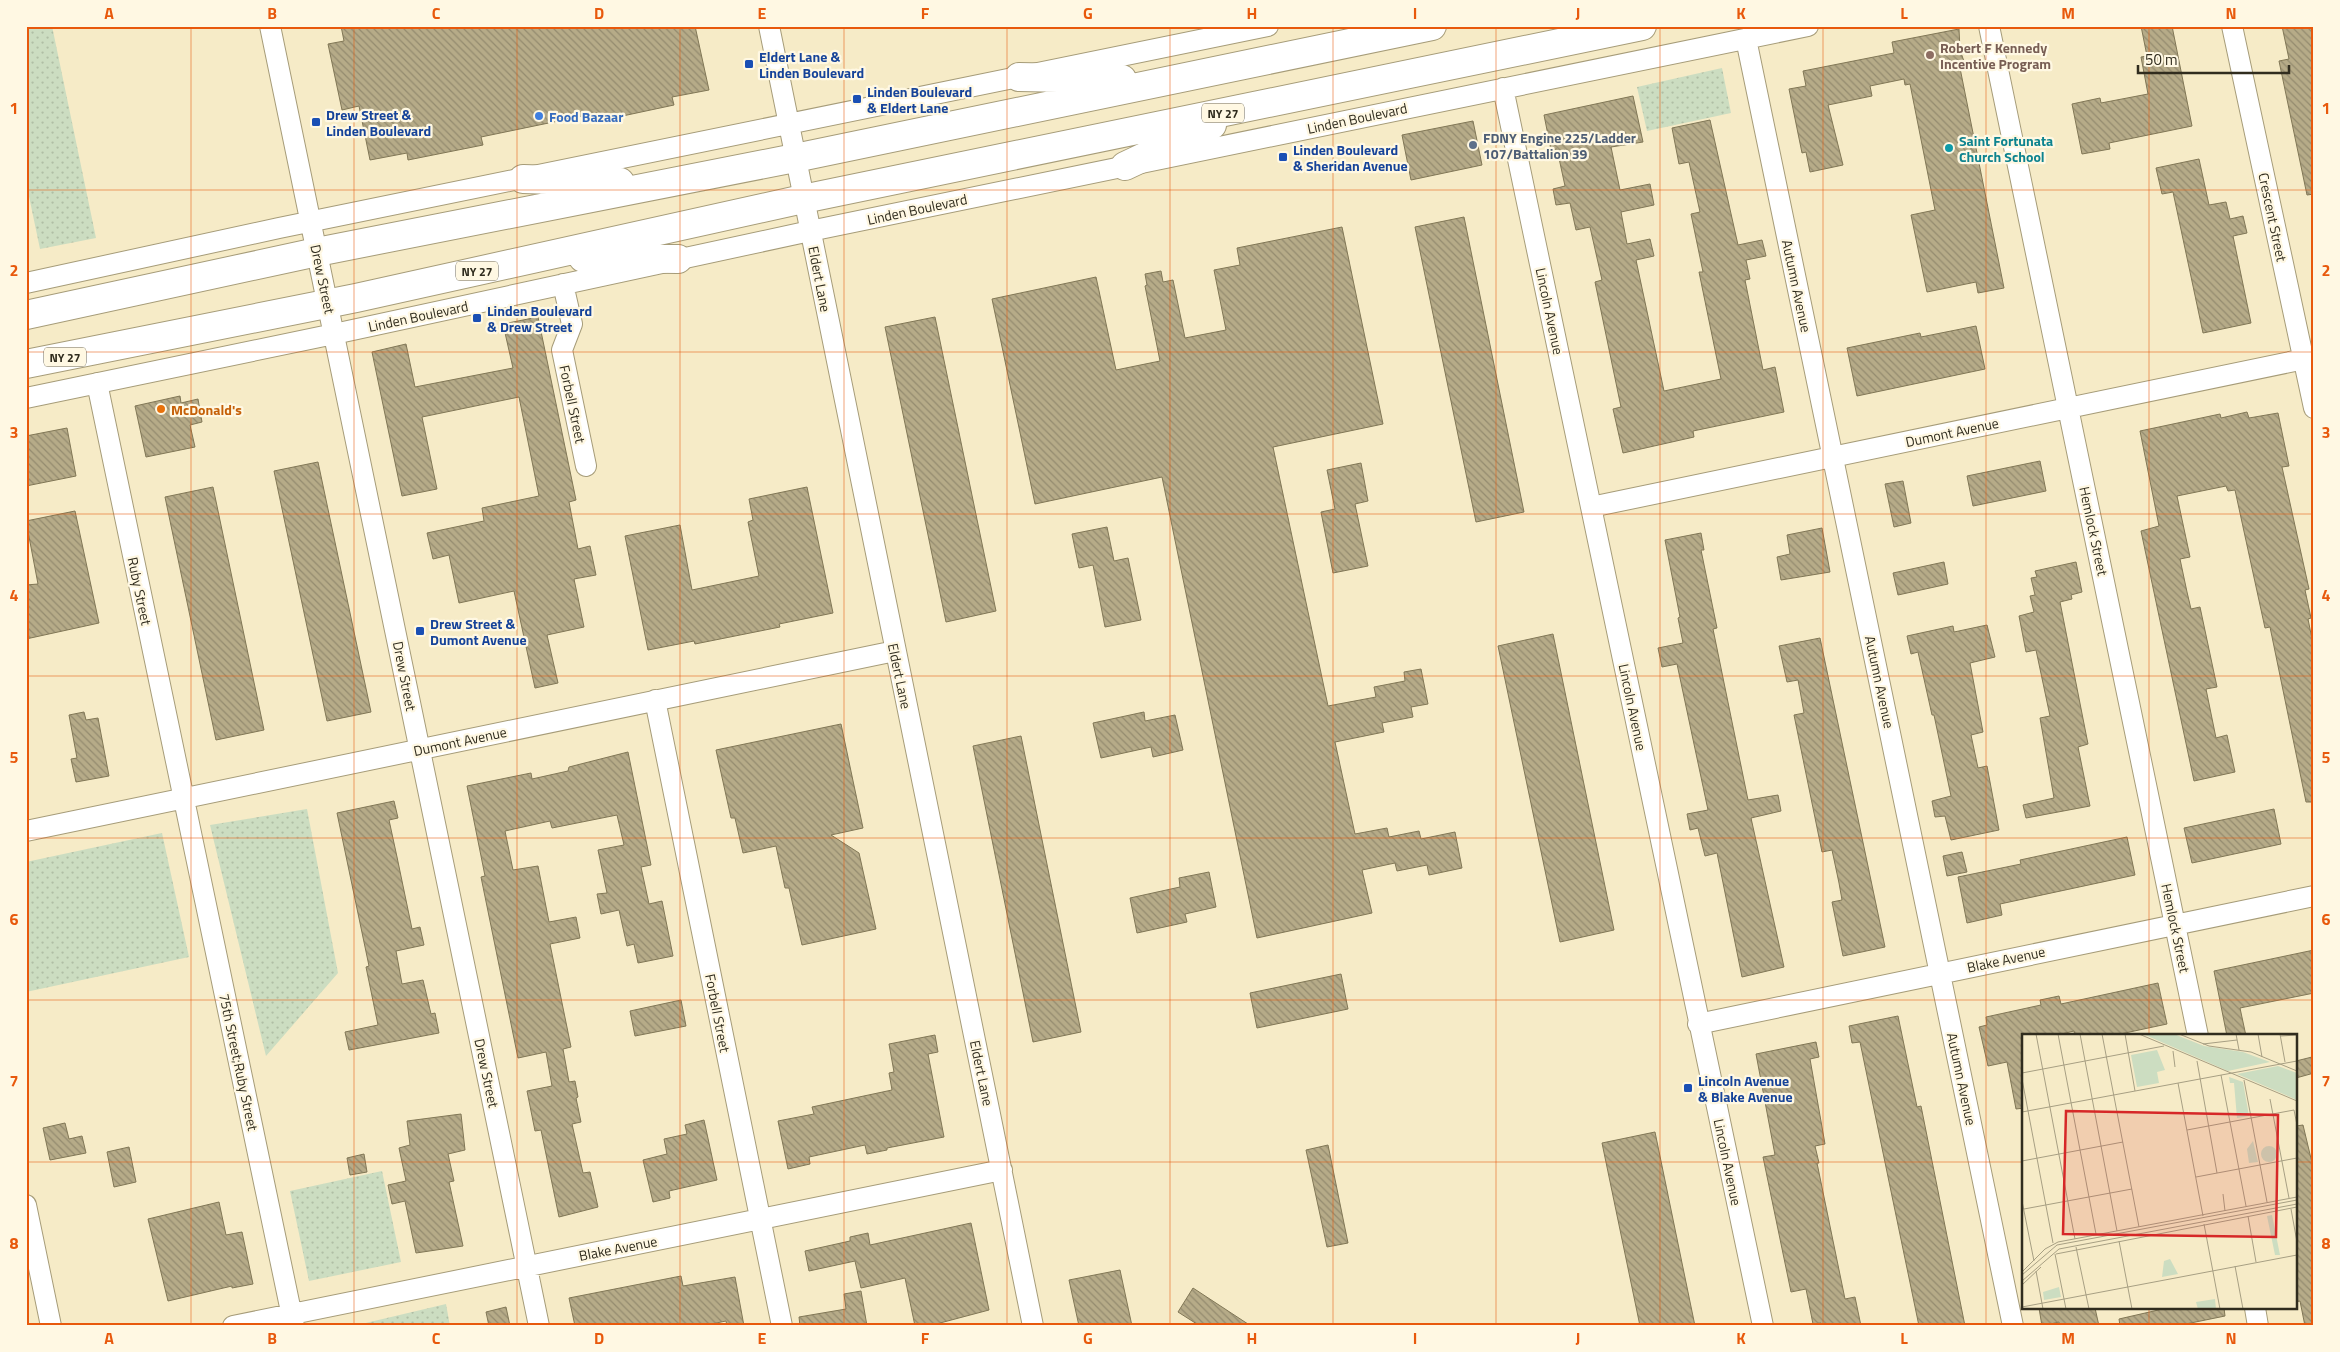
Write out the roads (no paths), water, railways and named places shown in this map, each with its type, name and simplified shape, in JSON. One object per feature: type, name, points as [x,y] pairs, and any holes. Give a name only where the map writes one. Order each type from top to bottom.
[{"type":"highway","points":[[26,314],[317,252],[795,158],[1432,26]]},
{"type":"highway","name":"NY 27","points":[[26,364],[328,303],[803,199],[1642,26]]},
{"type":"highway","points":[[1019,77],[1171,80]]},
{"type":"highway","points":[[1125,166],[1251,107]]},
{"type":"highway","points":[[523,179],[669,183]]},
{"type":"highway","points":[[534,258],[678,259]]},
{"type":"street","name":"Drew Street","points":[[270,26],[539,1326]]},
{"type":"street","name":"Eldert Lane","points":[[768,26],[1033,1326]]},
{"type":"street","points":[[26,283],[311,222],[1268,26]]},
{"type":"street","name":"Linden Boulevard","points":[[26,398],[334,334],[810,231],[1808,26]]},
{"type":"street","name":"Hemlock Street","points":[[1989,26],[2198,1034]]},
{"type":"street","name":"Crescent Street","points":[[2232,26],[2309,358],[2314,408]]},
{"type":"street","name":"Autumn Avenue","points":[[1746,39],[2013,1326]]},
{"type":"street","name":"Lincoln Avenue","points":[[1503,88],[1698,1024],[1763,1326]]},
{"type":"street","name":"Forbell Street","points":[[563,284],[572,324],[562,350],[586,466]]},
{"type":"street","name":"Dumont Avenue","points":[[1591,507],[2309,358]]},
{"type":"street","name":"Ruby Street","points":[[97,383],[184,798]]},
{"type":"street","name":"Dumont Avenue","points":[[26,830],[895,651]]},
{"type":"street","name":"Forbell Street","points":[[655,700],[782,1326]]},
{"type":"street","name":"75th Street;Ruby Street","points":[[184,798],[293,1320]]},
{"type":"street","name":"Blake Avenue","points":[[1698,1024],[2314,896]]},
{"type":"street","name":"Blake Avenue","points":[[233,1326],[293,1320],[526,1266],[1002,1170]]},
{"type":"street","points":[[26,1205],[52,1326]]},
{"type":"street","points":[[2255,1310],[2258,1326]]},
{"type":"place","name":"Robert F Kennedy Incentive Program","points":[[1930,55]]},
{"type":"place","name":"Eldert Lane & Linden Boulevard","points":[[749,64]]},
{"type":"place","name":"Linden Boulevard & Eldert Lane","points":[[857,99]]},
{"type":"place","name":"Food Bazaar","points":[[539,116]]},
{"type":"place","name":"Drew Street & Linden Boulevard","points":[[316,122]]},
{"type":"place","name":"FDNY Engine 225/Ladder 107/Battalion 39","points":[[1473,145]]},
{"type":"place","name":"Saint Fortunata Church School","points":[[1949,148]]},
{"type":"place","name":"Linden Boulevard & Sheridan Avenue","points":[[1283,157]]},
{"type":"place","name":"Linden Boulevard & Drew Street","points":[[477,318]]},
{"type":"place","name":"McDonald's","points":[[161,409]]},
{"type":"place","name":"Drew Street & Dumont Avenue","points":[[420,631]]},
{"type":"place","name":"Lincoln Avenue & Blake Avenue","points":[[1688,1088]]}]
